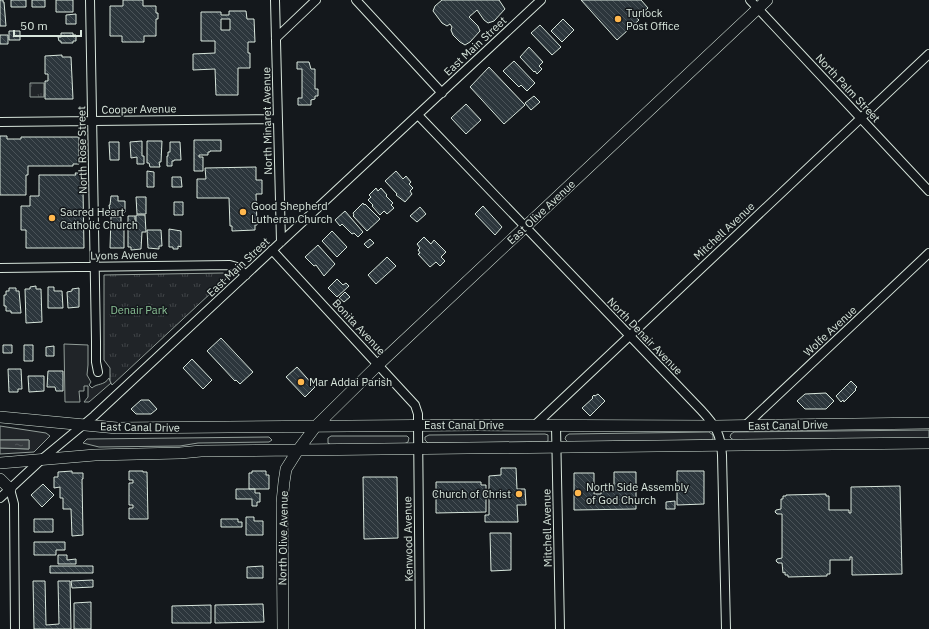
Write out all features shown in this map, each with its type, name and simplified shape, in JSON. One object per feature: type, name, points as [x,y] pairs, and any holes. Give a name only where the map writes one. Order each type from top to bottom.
[{"type":"main road","name":"East Olive Avenue","points":[[316,426],[378,364],[767,0]]},
{"type":"main road","name":"East Canal Drive","points":[[0,417],[117,428],[418,425],[746,426],[929,423]]},
{"type":"main road","name":"North Olive Avenue","points":[[283,629],[283,487],[286,469],[316,426]]},
{"type":"main road","name":"East Canal Drive","points":[[0,463],[95,455],[180,453],[201,451],[929,443]]},
{"type":"main road","points":[[0,479],[10,489]]},
{"type":"street","name":"North Rose Street","points":[[90,0],[96,362],[98,372]]},
{"type":"street","name":"North Minaret Avenue","points":[[275,0],[281,242]]},
{"type":"street","points":[[276,38],[316,0]]},
{"type":"street","points":[[356,0],[442,92]]},
{"type":"street","name":"East Main Street","points":[[0,498],[42,459],[83,425],[246,275],[541,0]]},
{"type":"street","name":"North Palm Street","points":[[750,0],[929,191]]},
{"type":"street","name":"Mitchell Avenue","points":[[535,425],[929,54]]},
{"type":"street","name":"North Denair Avenue","points":[[418,115],[715,426],[722,445],[726,629]]},
{"type":"street","name":"Cooper Avenue","points":[[0,122],[278,119]]},
{"type":"street","name":"Bonita Avenue","points":[[272,250],[415,405],[418,414],[418,448]]},
{"type":"street","name":"Wolfe Avenue","points":[[746,426],[929,253]]},
{"type":"street","name":"Lyons Avenue","points":[[0,268],[230,265],[236,267],[246,275]]},
{"type":"street","name":"Mitchell Avenue","points":[[556,426],[560,629]]},
{"type":"street","name":"Kenwood Avenue","points":[[418,448],[420,629]]},
{"type":"street","points":[[10,489],[14,504],[16,629]]},
{"type":"green space","points":[[30,83],[44,83],[44,97],[30,97]]},
{"type":"green space","name":"Denair Park","points":[[223,273],[227,275],[226,279],[112,385],[110,381],[110,368],[104,360],[104,275]]},
{"type":"green space","points":[[64,344],[88,345],[87,375],[91,382],[89,385],[92,388],[107,381],[109,378],[111,383],[89,402],[84,402],[88,397],[88,386],[84,386],[84,391],[79,391],[80,402],[65,402]]},
{"type":"green space","points":[[0,426],[46,433],[50,436],[34,452],[0,454],[0,448],[29,449],[29,440],[0,440]]},
{"type":"green space","points":[[929,430],[929,438],[734,440],[730,437],[734,432]]},
{"type":"green space","points":[[709,432],[713,435],[713,439],[711,440],[568,442],[565,439],[569,434]]},
{"type":"green space","points":[[429,435],[548,435],[548,441],[545,442],[428,443],[425,440],[425,437]]},
{"type":"green space","points":[[331,436],[407,436],[409,438],[408,442],[404,444],[331,445],[328,443],[328,438]]},
{"type":"green space","points":[[269,437],[272,440],[269,442],[198,443],[180,446],[99,447],[83,443],[87,439]]},
{"type":"water","points":[[0,440],[29,440],[29,449],[0,448]]},
{"type":"building","points":[[0,0],[3,0],[4,2],[6,26],[0,26]]},
{"type":"building","points":[[11,0],[26,0],[26,7],[11,7]]},
{"type":"building","points":[[32,0],[45,0],[45,7],[32,7]]},
{"type":"building","points":[[56,0],[73,0],[73,12],[56,12]]},
{"type":"building","points":[[123,0],[143,0],[143,6],[156,6],[158,19],[156,19],[156,36],[144,36],[144,42],[122,42],[122,36],[110,36],[110,6],[123,6]]},
{"type":"building","points":[[442,0],[499,0],[505,9],[494,21],[488,23],[477,10],[469,17],[478,26],[480,31],[470,42],[465,45],[453,35],[450,24],[447,26],[442,23],[433,11],[435,6]]},
{"type":"building","name":"Turlock Post Office","points":[[581,0],[641,0],[648,8],[637,18],[639,20],[617,40]]},
{"type":"building","points":[[229,11],[246,11],[247,19],[254,19],[255,42],[248,42],[250,68],[238,68],[238,95],[216,95],[215,69],[193,70],[193,54],[215,53],[215,41],[201,41],[201,12],[221,12],[221,15],[229,15]],"holes":[[[221,19],[230,19],[230,30],[221,30]]]},
{"type":"building","points":[[76,14],[76,24],[66,24],[66,15]]},
{"type":"building","points":[[563,19],[574,30],[562,42],[551,31]]},
{"type":"building","points":[[540,25],[561,47],[552,55],[531,33]]},
{"type":"building","points":[[9,31],[20,31],[20,40],[9,40]]},
{"type":"building","points":[[61,33],[73,33],[73,35],[76,35],[76,41],[73,41],[73,43],[61,43],[58,37],[61,37]]},
{"type":"building","points":[[0,35],[8,35],[8,44],[0,44]]},
{"type":"building","points":[[529,47],[543,62],[539,66],[542,69],[537,74],[520,57]]},
{"type":"building","points":[[62,55],[62,57],[71,57],[73,99],[45,99],[45,81],[48,81],[48,74],[45,74],[45,56]]},
{"type":"building","points":[[514,61],[535,83],[527,91],[521,85],[519,87],[503,71]]},
{"type":"building","points":[[297,62],[309,62],[311,69],[315,69],[315,89],[318,89],[318,96],[315,96],[315,99],[311,100],[311,105],[298,105],[298,98],[302,98],[302,69],[297,69]]},
{"type":"building","points":[[489,67],[525,105],[504,124],[470,87]]},
{"type":"building","points":[[534,96],[540,102],[531,110],[525,103]]},
{"type":"building","points":[[466,104],[481,120],[466,134],[451,118]]},
{"type":"building","points":[[0,136],[7,136],[7,139],[21,139],[21,137],[79,137],[79,164],[73,164],[73,166],[28,166],[28,175],[26,175],[26,195],[0,195]]},
{"type":"building","points":[[194,140],[221,140],[221,151],[210,151],[208,152],[208,155],[199,155],[199,157],[203,157],[203,171],[194,171]]},
{"type":"building","points":[[142,141],[142,156],[144,156],[144,164],[137,164],[137,157],[131,158],[130,142]]},
{"type":"building","points":[[147,141],[162,141],[161,162],[159,162],[160,167],[150,167],[149,163],[147,163]]},
{"type":"building","points":[[109,142],[119,142],[119,160],[110,160]]},
{"type":"building","points":[[170,142],[180,142],[181,160],[174,160],[172,161],[172,166],[167,166],[167,156],[168,152],[170,152]]},
{"type":"building","name":"Good Shepherd Lutheran Church","points":[[256,167],[256,180],[262,180],[262,194],[256,194],[257,225],[255,225],[255,230],[232,231],[232,226],[230,226],[229,198],[197,198],[197,179],[206,179],[205,168]]},
{"type":"building","points":[[147,171],[154,172],[154,187],[147,187]]},
{"type":"building","points":[[396,171],[403,179],[406,176],[411,182],[409,184],[413,188],[410,191],[412,194],[405,202],[396,195],[397,194],[385,181]]},
{"type":"building","name":"Sacred Heart Catholic Church","points":[[75,173],[81,173],[81,190],[83,190],[84,248],[26,248],[26,230],[21,230],[21,206],[30,206],[30,196],[39,196],[39,175],[76,175]]},
{"type":"building","points":[[172,177],[181,177],[182,187],[172,187]]},
{"type":"building","points":[[376,188],[378,191],[381,188],[393,203],[391,205],[394,208],[387,214],[384,211],[380,215],[368,200],[371,197],[369,195]]},
{"type":"building","points":[[111,196],[118,196],[118,201],[125,201],[125,212],[110,212],[109,205]]},
{"type":"building","points":[[136,197],[146,197],[146,214],[137,214]]},
{"type":"building","points":[[174,202],[183,202],[183,215],[174,215]]},
{"type":"building","points":[[363,203],[380,219],[367,231],[353,216],[353,213]]},
{"type":"building","points":[[483,206],[502,227],[495,235],[475,214]]},
{"type":"building","points":[[420,207],[426,214],[417,222],[410,216]]},
{"type":"building","points":[[345,211],[363,232],[358,237],[354,233],[352,234],[342,224],[340,226],[335,220]]},
{"type":"building","points":[[136,215],[145,215],[146,232],[142,232],[141,249],[131,250],[131,247],[128,247],[128,216],[135,216],[136,222]]},
{"type":"building","points":[[111,217],[121,217],[121,225],[124,225],[124,248],[110,248]]},
{"type":"building","points":[[169,229],[181,231],[181,247],[178,246],[178,249],[169,247]]},
{"type":"building","points":[[147,230],[161,230],[162,246],[159,246],[159,249],[148,248]]},
{"type":"building","points":[[332,231],[347,247],[337,257],[322,241]]},
{"type":"building","points":[[424,237],[431,244],[434,240],[446,252],[441,257],[445,261],[440,266],[436,262],[430,267],[418,254],[420,253],[418,250],[420,248],[417,244]]},
{"type":"building","points":[[370,239],[374,243],[368,248],[364,244]]},
{"type":"building","points":[[318,245],[335,264],[324,276],[316,265],[314,266],[305,257]]},
{"type":"building","points":[[387,257],[396,266],[376,284],[368,275]]},
{"type":"building","points":[[337,279],[343,285],[346,283],[349,286],[337,297],[328,288]]},
{"type":"building","points":[[36,286],[36,289],[41,289],[42,322],[26,323],[25,289],[30,289],[30,287]]},
{"type":"building","points":[[48,287],[54,287],[54,291],[62,291],[63,308],[48,308]]},
{"type":"building","points":[[9,288],[16,288],[16,291],[19,291],[21,313],[11,313],[11,311],[6,311],[6,306],[4,306],[4,295],[6,295],[6,291],[9,291]]},
{"type":"building","points":[[79,288],[79,307],[68,308],[67,292],[72,291],[72,289]]},
{"type":"building","points":[[345,292],[350,297],[344,302],[339,298]]},
{"type":"building","points":[[221,338],[253,372],[240,384],[236,380],[235,381],[207,351]]},
{"type":"building","points":[[3,345],[12,345],[12,353],[3,353]]},
{"type":"building","points":[[24,345],[33,345],[33,361],[24,361]]},
{"type":"building","points":[[54,346],[54,356],[46,356],[46,347]]},
{"type":"building","points":[[192,359],[212,380],[203,389],[183,368]]},
{"type":"building","name":"Mar Addai Parish","points":[[297,367],[315,387],[305,397],[286,377]]},
{"type":"building","points":[[8,369],[21,369],[22,389],[18,389],[18,392],[9,392]]},
{"type":"building","points":[[48,371],[63,371],[63,391],[56,391],[55,387],[47,387]]},
{"type":"building","points":[[28,376],[44,376],[44,391],[29,392]]},
{"type":"building","points":[[851,381],[857,387],[855,389],[856,390],[844,402],[843,400],[841,402],[836,396]]},
{"type":"building","points":[[826,393],[834,401],[826,409],[805,409],[797,401],[805,394]]},
{"type":"building","points":[[598,394],[605,401],[590,416],[582,408],[593,398],[592,397],[594,395],[595,396]]},
{"type":"building","points":[[141,400],[149,400],[157,409],[151,414],[136,414],[131,409]]},
{"type":"building","points":[[501,468],[516,468],[517,489],[525,489],[526,505],[517,505],[518,522],[485,522],[485,515],[489,515],[489,476],[501,475]]},
{"type":"building","points":[[72,471],[72,473],[83,473],[83,535],[72,536],[71,509],[63,509],[63,498],[60,498],[60,487],[54,488],[54,477],[58,477],[58,472]]},
{"type":"building","points":[[129,471],[147,472],[148,519],[129,519],[129,508],[133,508],[133,505],[129,505],[129,483],[133,483],[133,480],[129,480]]},
{"type":"building","points":[[252,471],[266,471],[266,475],[269,475],[269,489],[249,489],[249,473],[252,473]]},
{"type":"building","points":[[677,471],[704,471],[704,504],[677,505]]},
{"type":"building","points":[[614,472],[636,472],[636,509],[574,510],[574,473],[594,473],[594,494],[601,494],[601,491],[614,491]]},
{"type":"building","points":[[363,477],[397,477],[398,538],[364,539]]},
{"type":"building","points":[[436,482],[481,482],[481,485],[486,485],[486,512],[436,513]]},
{"type":"building","points":[[43,484],[54,495],[42,507],[31,495]]},
{"type":"building","points":[[900,486],[902,574],[852,575],[852,557],[850,557],[850,560],[830,560],[830,574],[827,574],[827,576],[788,577],[788,575],[785,575],[785,572],[783,573],[782,563],[778,563],[776,561],[777,559],[782,558],[782,514],[777,514],[775,512],[776,510],[781,509],[781,499],[783,499],[783,496],[826,494],[826,496],[829,496],[829,510],[849,510],[849,513],[851,513],[851,487]]},
{"type":"building","points":[[236,489],[255,489],[255,493],[260,493],[260,502],[257,502],[257,506],[252,506],[252,499],[236,499]]},
{"type":"building","points":[[675,501],[675,509],[666,509],[666,502]]},
{"type":"building","points":[[246,517],[254,517],[254,521],[263,521],[263,535],[246,535]]},
{"type":"building","points":[[34,519],[53,519],[53,532],[34,532]]},
{"type":"building","points":[[221,519],[238,519],[238,522],[242,522],[242,527],[221,527]]},
{"type":"building","points":[[490,533],[511,533],[511,570],[491,571]]},
{"type":"building","points":[[34,542],[65,542],[65,550],[56,550],[56,555],[34,555]]},
{"type":"building","points":[[58,555],[67,555],[67,560],[76,559],[76,564],[58,564]]},
{"type":"building","points":[[50,566],[93,566],[93,573],[50,573]]},
{"type":"building","points":[[263,566],[263,578],[247,578],[247,567]]},
{"type":"building","points":[[93,580],[93,587],[72,588],[71,581]]},
{"type":"building","points":[[33,581],[45,581],[46,625],[59,624],[58,581],[70,581],[71,629],[34,629]]},
{"type":"building","points":[[91,602],[91,629],[74,629],[74,603]]},
{"type":"building","points":[[263,604],[264,622],[215,623],[215,605]]},
{"type":"building","points":[[211,605],[211,623],[172,623],[172,606]]},
{"type":"place","name":"Turlock Post Office","points":[[618,19]]},
{"type":"place","name":"Good Shepherd Lutheran Church","points":[[243,212]]},
{"type":"place","name":"Sacred Heart Catholic Church","points":[[52,218]]},
{"type":"place","name":"Mar Addai Parish","points":[[301,382]]},
{"type":"place","name":"North Side Assembly of God Church","points":[[578,493]]},
{"type":"place","name":"Church of Christ","points":[[519,494]]}]
